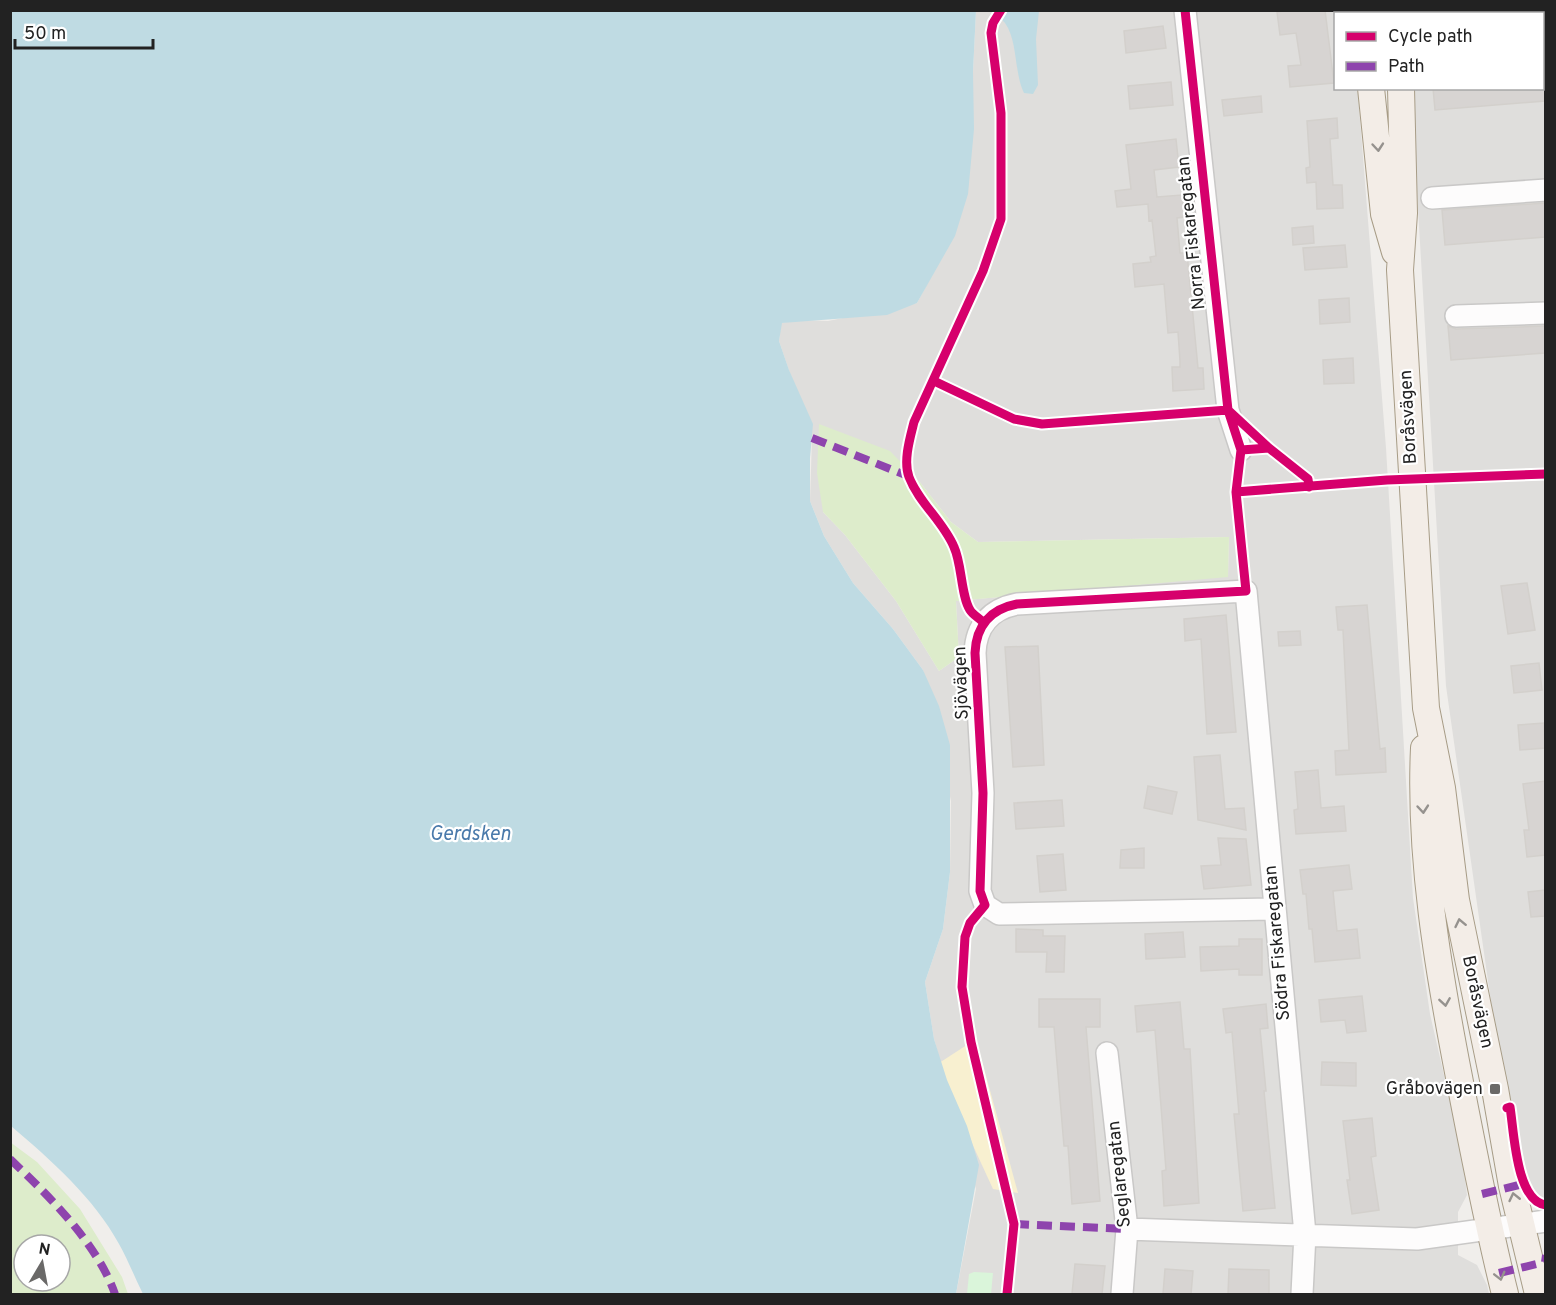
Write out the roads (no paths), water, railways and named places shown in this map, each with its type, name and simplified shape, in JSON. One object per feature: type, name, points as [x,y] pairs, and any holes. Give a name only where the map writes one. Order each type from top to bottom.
[{"type":"main road","name":"Boråsvägen","points":[[1371,90],[1384,214],[1400,270]]},
{"type":"main road","name":"Boråsvägen","points":[[1401,90],[1404,213],[1400,270],[1426,708],[1422,796],[1430,904],[1448,1022],[1489,1228],[1505,1294]]},
{"type":"main road","name":"Boråsvägen","points":[[1426,708],[1442,788],[1455,900],[1495,1089],[1513,1193],[1533,1223],[1538,1294]]},
{"type":"street","name":"Norra Fiskaregatan","points":[[1185,10],[1228,410],[1241,450]]},
{"type":"street","points":[[1432,198],[1545,190]]},
{"type":"street","points":[[1456,315],[1545,314]]},
{"type":"street","name":"Södra Fiskaregatan","points":[[1246,591],[1305,1234],[1302,1294]]},
{"type":"street","name":"Sjövägen","points":[[1246,591],[1017,604],[999,609],[983,622],[975,641],[983,793],[980,891],[985,905],[999,914],[1275,909]]},
{"type":"street","name":"Seglaregatan","points":[[1107,1053],[1127,1229],[1122,1294]]},
{"type":"street","points":[[1127,1229],[1417,1239],[1533,1223]]},
{"type":"water","name":"Gerdsken","points":[[11,10],[976,11],[973,72],[974,129],[968,194],[955,236],[917,303],[887,315],[782,323],[779,341],[813,424],[810,501],[824,536],[853,583],[893,629],[923,670],[939,706],[950,745],[950,872],[943,929],[925,982],[934,1039],[947,1080],[967,1126],[979,1165],[956,1294],[143,1294],[119,1244],[97,1211],[56,1166],[11,1126]]},
{"type":"water","points":[[991,11],[1039,11],[1036,39],[1038,85],[1033,94],[1024,93],[1009,30],[1003,21]]},
{"type":"place","name":"Gråbovägen","points":[[1495,1089]]}]
